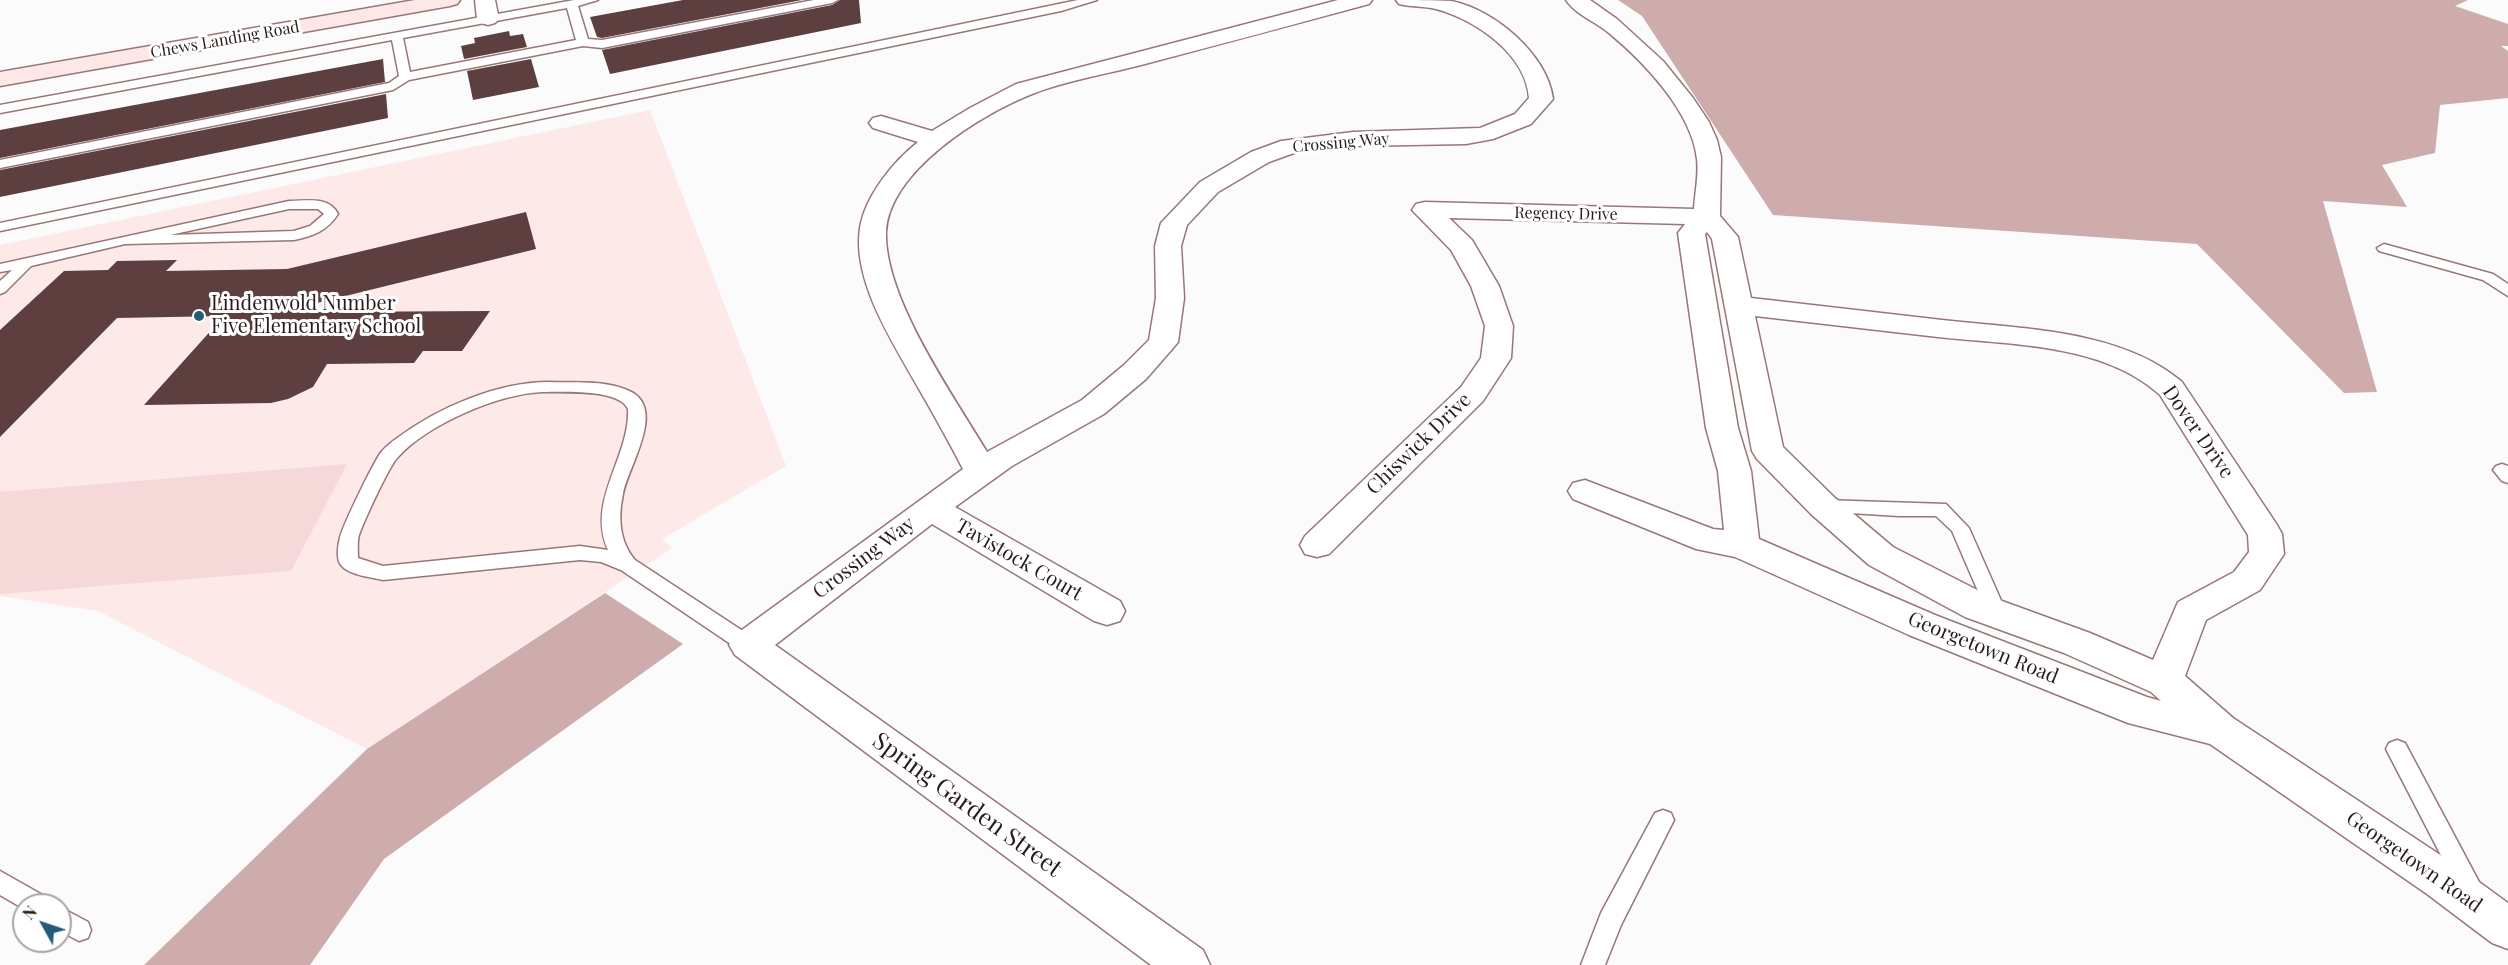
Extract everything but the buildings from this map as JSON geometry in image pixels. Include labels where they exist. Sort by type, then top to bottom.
[{"type":"street","name":"Chews Landing Road","points":[[0,79],[450,0]]},
{"type":"street","points":[[982,472],[891,312],[875,261],[873,228],[888,194],[907,164],[935,140],[975,114],[1024,89],[1324,4],[1362,0]]},
{"type":"street","name":"Crossing Way","points":[[748,645],[930,508],[1001,458],[1093,407],[1135,372],[1163,342],[1170,298],[1168,246],[1174,224],[1209,187],[1260,157],[1290,146],[1353,139],[1485,134],[1523,119],[1541,99],[1539,82],[1521,54],[1486,25],[1464,12],[1443,5],[1406,0]]},
{"type":"street","points":[[1576,0],[1611,24],[1652,63],[1686,103],[1698,124],[1709,156],[1707,217],[1691,233],[1722,428],[1731,448],[1742,546]]},
{"type":"street","points":[[881,123],[935,140]]},
{"type":"street","name":"Regency Drive","points":[[1425,210],[1707,217]]},
{"type":"street","name":"Chiswick Drive","points":[[1317,545],[1472,394],[1496,358],[1499,326],[1485,286],[1462,246],[1425,210]]},
{"type":"street","points":[[1707,217],[1725,237],[1768,451],[1731,448]]},
{"type":"street","name":"Dover Drive","points":[[1737,305],[2066,343],[2115,356],[2144,367],[2159,376],[2171,389],[2254,514],[2265,534],[2267,554],[2247,581],[2191,612],[2163,681]]},
{"type":"street","name":"Georgetown Road","points":[[1768,451],[1823,506],[1881,556],[1978,608],[2077,644],[2163,681]]},
{"type":"street","name":"Georgetown Road","points":[[1585,491],[1708,540],[1742,546],[1922,625],[2142,712],[2221,730],[2494,919]]},
{"type":"street","name":"Tavistock Court","points":[[930,508],[1107,611]]},
{"type":"street","name":"Spring Garden Street","points":[[748,645],[1186,965]]},
{"type":"street","points":[[2163,681],[2221,730]]},
{"type":"lane","points":[[0,109],[397,36],[487,10],[572,4],[592,0]]},
{"type":"lane","points":[[0,164],[393,86],[405,77],[583,42],[602,44],[832,0]]},
{"type":"lane","points":[[0,227],[806,62],[1091,0]]},
{"type":"lane","points":[[572,4],[583,42]]},
{"type":"lane","points":[[397,36],[405,77]]},
{"type":"lane","points":[[0,268],[125,240],[289,205],[320,205],[328,208],[331,214],[328,221],[320,228],[279,237],[125,240]]},
{"type":"lane","points":[[2384,248],[2488,277],[2508,291]]},
{"type":"lane","points":[[0,289],[23,268],[25,263]]},
{"type":"lane","points":[[628,565],[617,549],[611,522],[614,492],[636,429],[638,413],[633,402],[623,395],[603,389],[532,388],[505,393],[475,404],[412,434],[388,456],[349,537],[347,549],[348,561],[361,568],[383,573],[580,553],[603,555],[628,565],[748,645]]},
{"type":"lane","points":[[1823,506],[1899,510],[1940,509],[1960,528],[1997,614]]},
{"type":"lane","points":[[2397,749],[2494,919]]},
{"type":"lane","points":[[1593,965],[1610,921],[1664,820]]},
{"type":"lane","points":[[0,882],[18,893]]},
{"type":"shaded area","points":[[1618,0],[2468,0],[2455,6],[2508,24],[2508,46],[2501,46],[2508,51],[2508,98],[2440,105],[2435,153],[2382,165],[2407,207],[2323,201],[2377,392],[2344,393],[2197,244],[1773,215],[1642,16]]},
{"type":"shaded area","points":[[650,110],[786,466],[662,539],[672,548],[367,749],[98,611],[0,596],[0,245]]},
{"type":"shaded area","points":[[347,464],[291,571],[0,594],[0,492]]},
{"type":"shaded area","points":[[605,593],[683,644],[384,859],[310,965],[144,965],[367,749]]},
{"type":"place","name":"Lindenwold Number Five Elementary School","points":[[199,316]]}]
